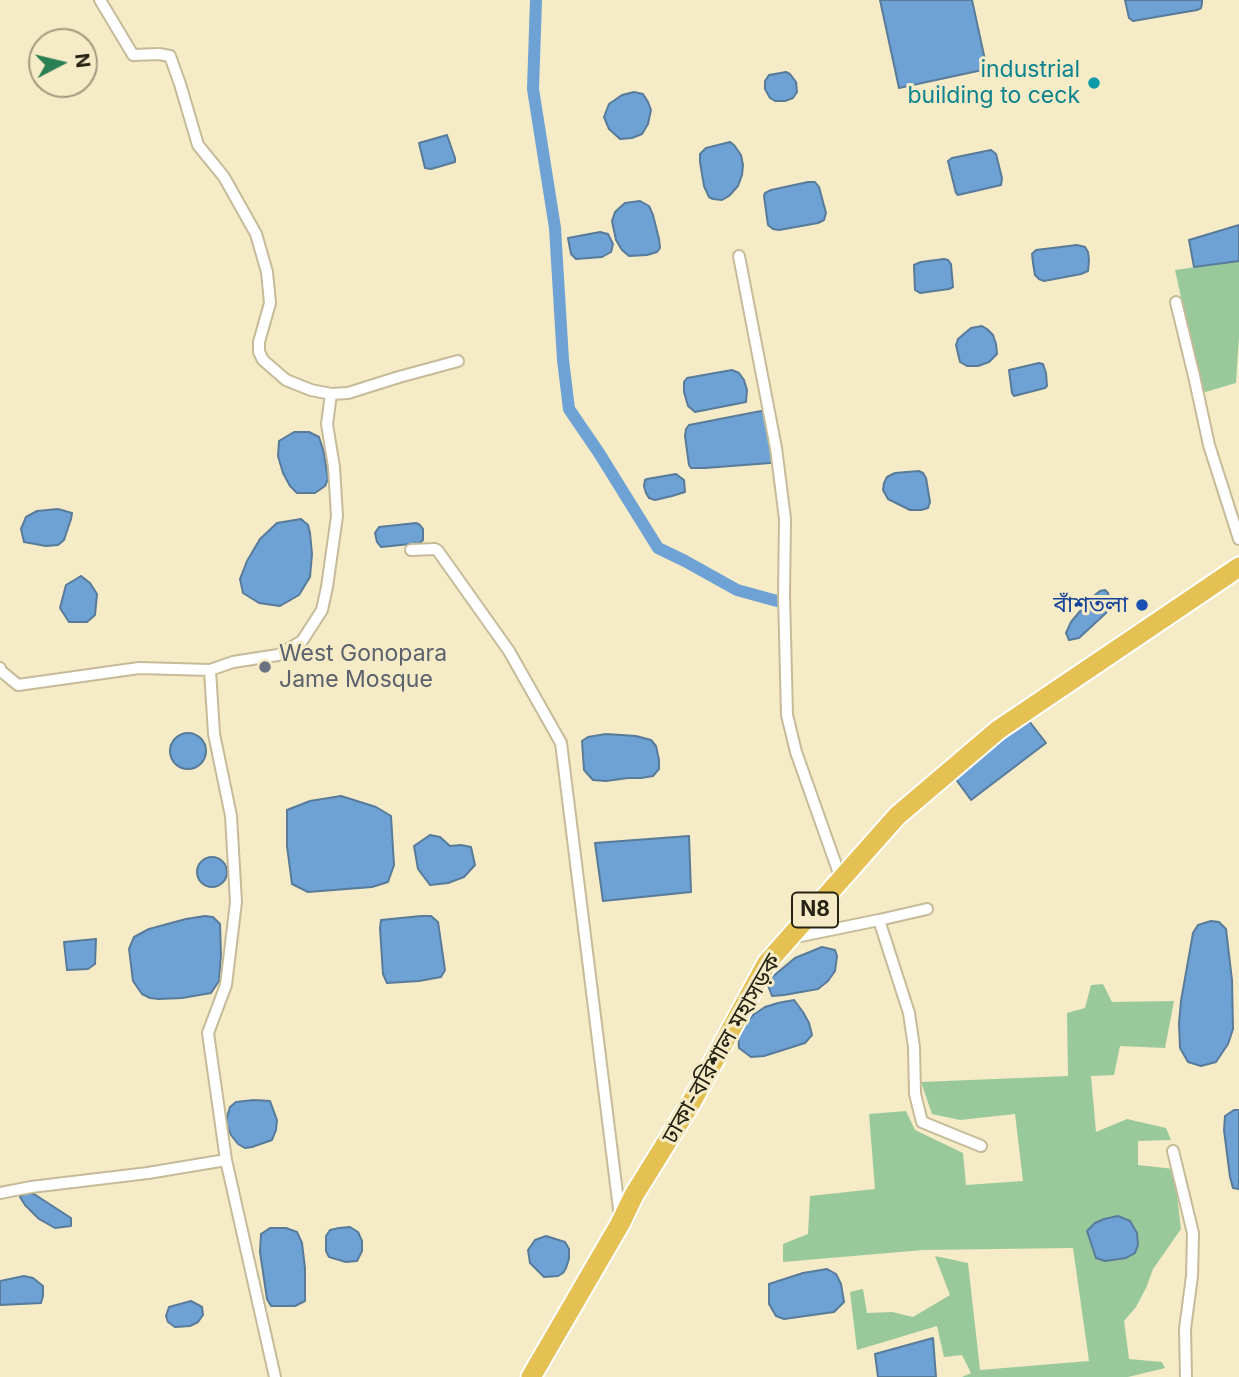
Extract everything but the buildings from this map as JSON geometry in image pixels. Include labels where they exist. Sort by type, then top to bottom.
[{"type":"highway","name":"ঢাকা-বরিশাল মহাসড়ক","points":[[531,1377],[634,1195],[691,1103],[767,963],[897,816],[998,730],[1239,567]]},
{"type":"street","points":[[100,0],[133,55],[170,56],[198,145],[224,177],[256,234],[267,272],[270,303],[259,342],[259,352],[263,360],[286,380],[311,390],[331,394],[348,393],[458,361]]},
{"type":"street","points":[[739,256],[776,448],[785,519],[787,715],[796,752],[841,879]]},
{"type":"street","points":[[1176,302],[1209,445],[1239,539]]},
{"type":"street","points":[[0,667],[1,671],[18,685],[139,668],[210,670],[233,662],[278,654],[302,641],[322,610],[337,516],[334,467],[327,424],[331,394]]},
{"type":"street","points":[[411,550],[438,551],[509,652],[561,743],[620,1224]]},
{"type":"street","points":[[210,670],[214,734],[231,816],[236,902],[226,985],[208,1033],[226,1160],[275,1377]]},
{"type":"street","points":[[786,942],[788,939],[927,909]]},
{"type":"street","points":[[879,920],[909,1013],[914,1047],[915,1094],[922,1122],[981,1146]]},
{"type":"street","points":[[1173,1151],[1193,1233],[1192,1276],[1185,1329],[1186,1377]]},
{"type":"street","points":[[0,1192],[226,1160]]},
{"type":"green space","points":[[1239,261],[1236,383],[1202,393],[1175,270]]},
{"type":"green space","points":[[1103,984],[1112,1002],[1174,1001],[1165,1048],[1120,1046],[1114,1075],[1091,1076],[1096,1132],[1127,1119],[1166,1128],[1171,1140],[1138,1141],[1138,1165],[1174,1169],[1181,1229],[1153,1269],[1136,1307],[1124,1321],[1129,1359],[1162,1362],[1165,1368],[1128,1377],[962,1377],[971,1373],[962,1355],[944,1357],[937,1326],[857,1350],[850,1292],[863,1289],[867,1313],[892,1312],[913,1317],[950,1295],[935,1256],[968,1263],[980,1370],[1089,1361],[1073,1248],[923,1250],[783,1262],[783,1244],[808,1234],[810,1196],[875,1189],[869,1114],[906,1111],[915,1130],[963,1153],[966,1185],[1023,1181],[1015,1114],[960,1120],[932,1114],[921,1082],[1068,1076],[1067,1013],[1085,1008],[1091,985]]},
{"type":"water","points":[[880,0],[972,0],[987,69],[899,88]]},
{"type":"water","points":[[1125,0],[1202,0],[1202,3],[1197,10],[1133,21],[1129,18]]},
{"type":"water","points":[[786,72],[796,82],[797,92],[793,98],[775,101],[765,89],[765,81],[769,75]]},
{"type":"water","points":[[634,92],[643,94],[648,102],[651,110],[648,124],[642,134],[620,139],[609,129],[604,117],[609,104],[622,95]]},
{"type":"water","points":[[447,135],[455,162],[431,169],[425,168],[419,143]]},
{"type":"water","points":[[730,142],[741,155],[742,175],[738,186],[729,196],[722,200],[713,199],[709,197],[704,186],[700,154],[706,148]]},
{"type":"water","points":[[991,150],[996,154],[1002,178],[1001,185],[958,195],[948,161]]},
{"type":"water","points":[[815,182],[819,187],[826,213],[824,220],[779,230],[768,225],[765,193]]},
{"type":"water","points":[[640,201],[649,206],[653,215],[660,248],[647,255],[629,256],[616,240],[612,221],[615,212],[625,203]]},
{"type":"water","points":[[1239,225],[1239,261],[1194,267],[1189,240]]},
{"type":"water","points":[[600,232],[608,234],[613,244],[611,252],[602,257],[576,259],[571,254],[568,238]]},
{"type":"water","points":[[1077,245],[1085,247],[1088,252],[1088,271],[1044,281],[1035,275],[1032,254],[1036,250]]},
{"type":"water","points":[[944,259],[951,264],[953,287],[920,293],[915,290],[914,265]]},
{"type":"water","points":[[982,326],[993,335],[997,354],[989,362],[967,366],[960,362],[956,345],[958,339],[971,328]]},
{"type":"water","points":[[1043,364],[1047,386],[1014,396],[1009,370]]},
{"type":"water","points":[[732,370],[739,373],[744,380],[746,402],[695,412],[688,406],[684,392],[687,378]]},
{"type":"water","points":[[765,412],[774,461],[691,468],[685,436],[689,425]]},
{"type":"water","points":[[294,432],[309,432],[319,437],[328,479],[325,486],[315,493],[297,493],[283,473],[278,456],[279,441]]},
{"type":"water","points":[[919,471],[926,478],[930,502],[928,508],[910,510],[888,499],[883,490],[887,477],[895,473]]},
{"type":"water","points":[[676,474],[684,480],[685,492],[655,500],[649,498],[644,486],[645,480]]},
{"type":"water","points":[[58,509],[72,513],[64,540],[58,545],[46,546],[24,542],[21,529],[26,517],[37,511]]},
{"type":"water","points":[[301,519],[308,525],[312,554],[310,577],[299,595],[280,606],[259,603],[243,593],[240,579],[260,539],[277,523]]},
{"type":"water","points":[[416,523],[423,529],[423,540],[420,543],[381,547],[377,542],[375,533],[379,527]]},
{"type":"water","points":[[81,576],[97,594],[95,615],[87,622],[69,622],[60,608],[66,585]]},
{"type":"water","points":[[1105,590],[1111,604],[1106,613],[1079,638],[1069,640],[1066,633],[1071,622],[1091,598]]},
{"type":"water","points":[[1026,717],[1046,743],[971,800],[952,774]]},
{"type":"water","points":[[188,733],[201,738],[206,751],[201,764],[188,769],[175,764],[170,751],[175,738]]},
{"type":"water","points":[[606,734],[651,740],[656,746],[659,769],[653,776],[641,778],[593,780],[584,770],[582,741],[588,737]]},
{"type":"water","points":[[341,796],[376,807],[391,816],[394,865],[388,882],[372,887],[308,892],[292,884],[287,846],[287,810],[310,801]]},
{"type":"water","points":[[430,835],[440,837],[450,846],[471,847],[475,865],[464,877],[448,883],[430,885],[418,869],[414,846]]},
{"type":"water","points":[[689,836],[691,892],[603,901],[595,843]]},
{"type":"water","points":[[212,857],[223,861],[227,872],[223,883],[212,887],[201,883],[197,872],[201,861]]},
{"type":"water","points":[[205,916],[213,917],[220,924],[219,981],[211,993],[159,999],[142,994],[133,981],[129,949],[134,937],[149,929]]},
{"type":"water","points":[[431,916],[438,922],[445,970],[441,977],[387,983],[383,974],[381,920]]},
{"type":"water","points":[[1211,921],[1219,922],[1226,929],[1232,980],[1233,1029],[1228,1044],[1216,1062],[1201,1066],[1188,1062],[1180,1048],[1179,1023],[1193,933],[1198,925]]},
{"type":"water","points":[[96,939],[95,964],[88,969],[67,970],[64,942]]},
{"type":"water","points":[[822,947],[835,950],[837,956],[835,971],[828,981],[818,989],[772,996],[767,983],[771,978],[795,958]]},
{"type":"water","points":[[794,1000],[809,1023],[812,1035],[805,1043],[764,1056],[751,1057],[739,1048],[738,1031],[753,1015],[765,1007]]},
{"type":"water","points":[[270,1101],[277,1120],[276,1130],[272,1140],[245,1148],[231,1135],[227,1117],[230,1107],[236,1102]]},
{"type":"water","points":[[1239,1110],[1239,1189],[1233,1188],[1230,1177],[1224,1130],[1225,1116]]},
{"type":"water","points":[[27,1192],[71,1218],[71,1226],[55,1228],[39,1219],[20,1197]]},
{"type":"water","points":[[1118,1216],[1130,1221],[1137,1233],[1138,1245],[1135,1253],[1126,1258],[1105,1261],[1096,1258],[1087,1231],[1095,1223]]},
{"type":"water","points":[[350,1227],[358,1232],[362,1241],[362,1251],[357,1261],[346,1262],[329,1257],[326,1251],[326,1236],[330,1230]]},
{"type":"water","points":[[270,1228],[286,1228],[297,1232],[302,1243],[305,1301],[295,1306],[271,1306],[267,1299],[260,1252],[261,1234]]},
{"type":"water","points":[[546,1236],[565,1242],[569,1249],[566,1268],[558,1276],[544,1277],[530,1263],[528,1250],[535,1240]]},
{"type":"water","points":[[827,1269],[836,1274],[844,1302],[834,1312],[784,1319],[776,1316],[769,1304],[769,1284],[803,1273]]},
{"type":"water","points":[[24,1276],[33,1278],[43,1286],[41,1303],[0,1305],[0,1281]]},
{"type":"water","points":[[191,1301],[202,1307],[203,1315],[198,1322],[190,1326],[175,1327],[168,1322],[166,1316],[169,1307]]},
{"type":"water","points":[[933,1338],[936,1377],[878,1377],[875,1354]]},
{"type":"waterway","points":[[536,0],[533,89],[555,228],[563,360],[569,409],[658,548],[737,590],[777,601]]},
{"type":"place","name":"industrial building to ceck","points":[[1094,83]]},
{"type":"place","name":"বাঁশতলা","points":[[1142,605]]},
{"type":"place","name":"West Gonopara Jame Mosque","points":[[265,667]]}]
